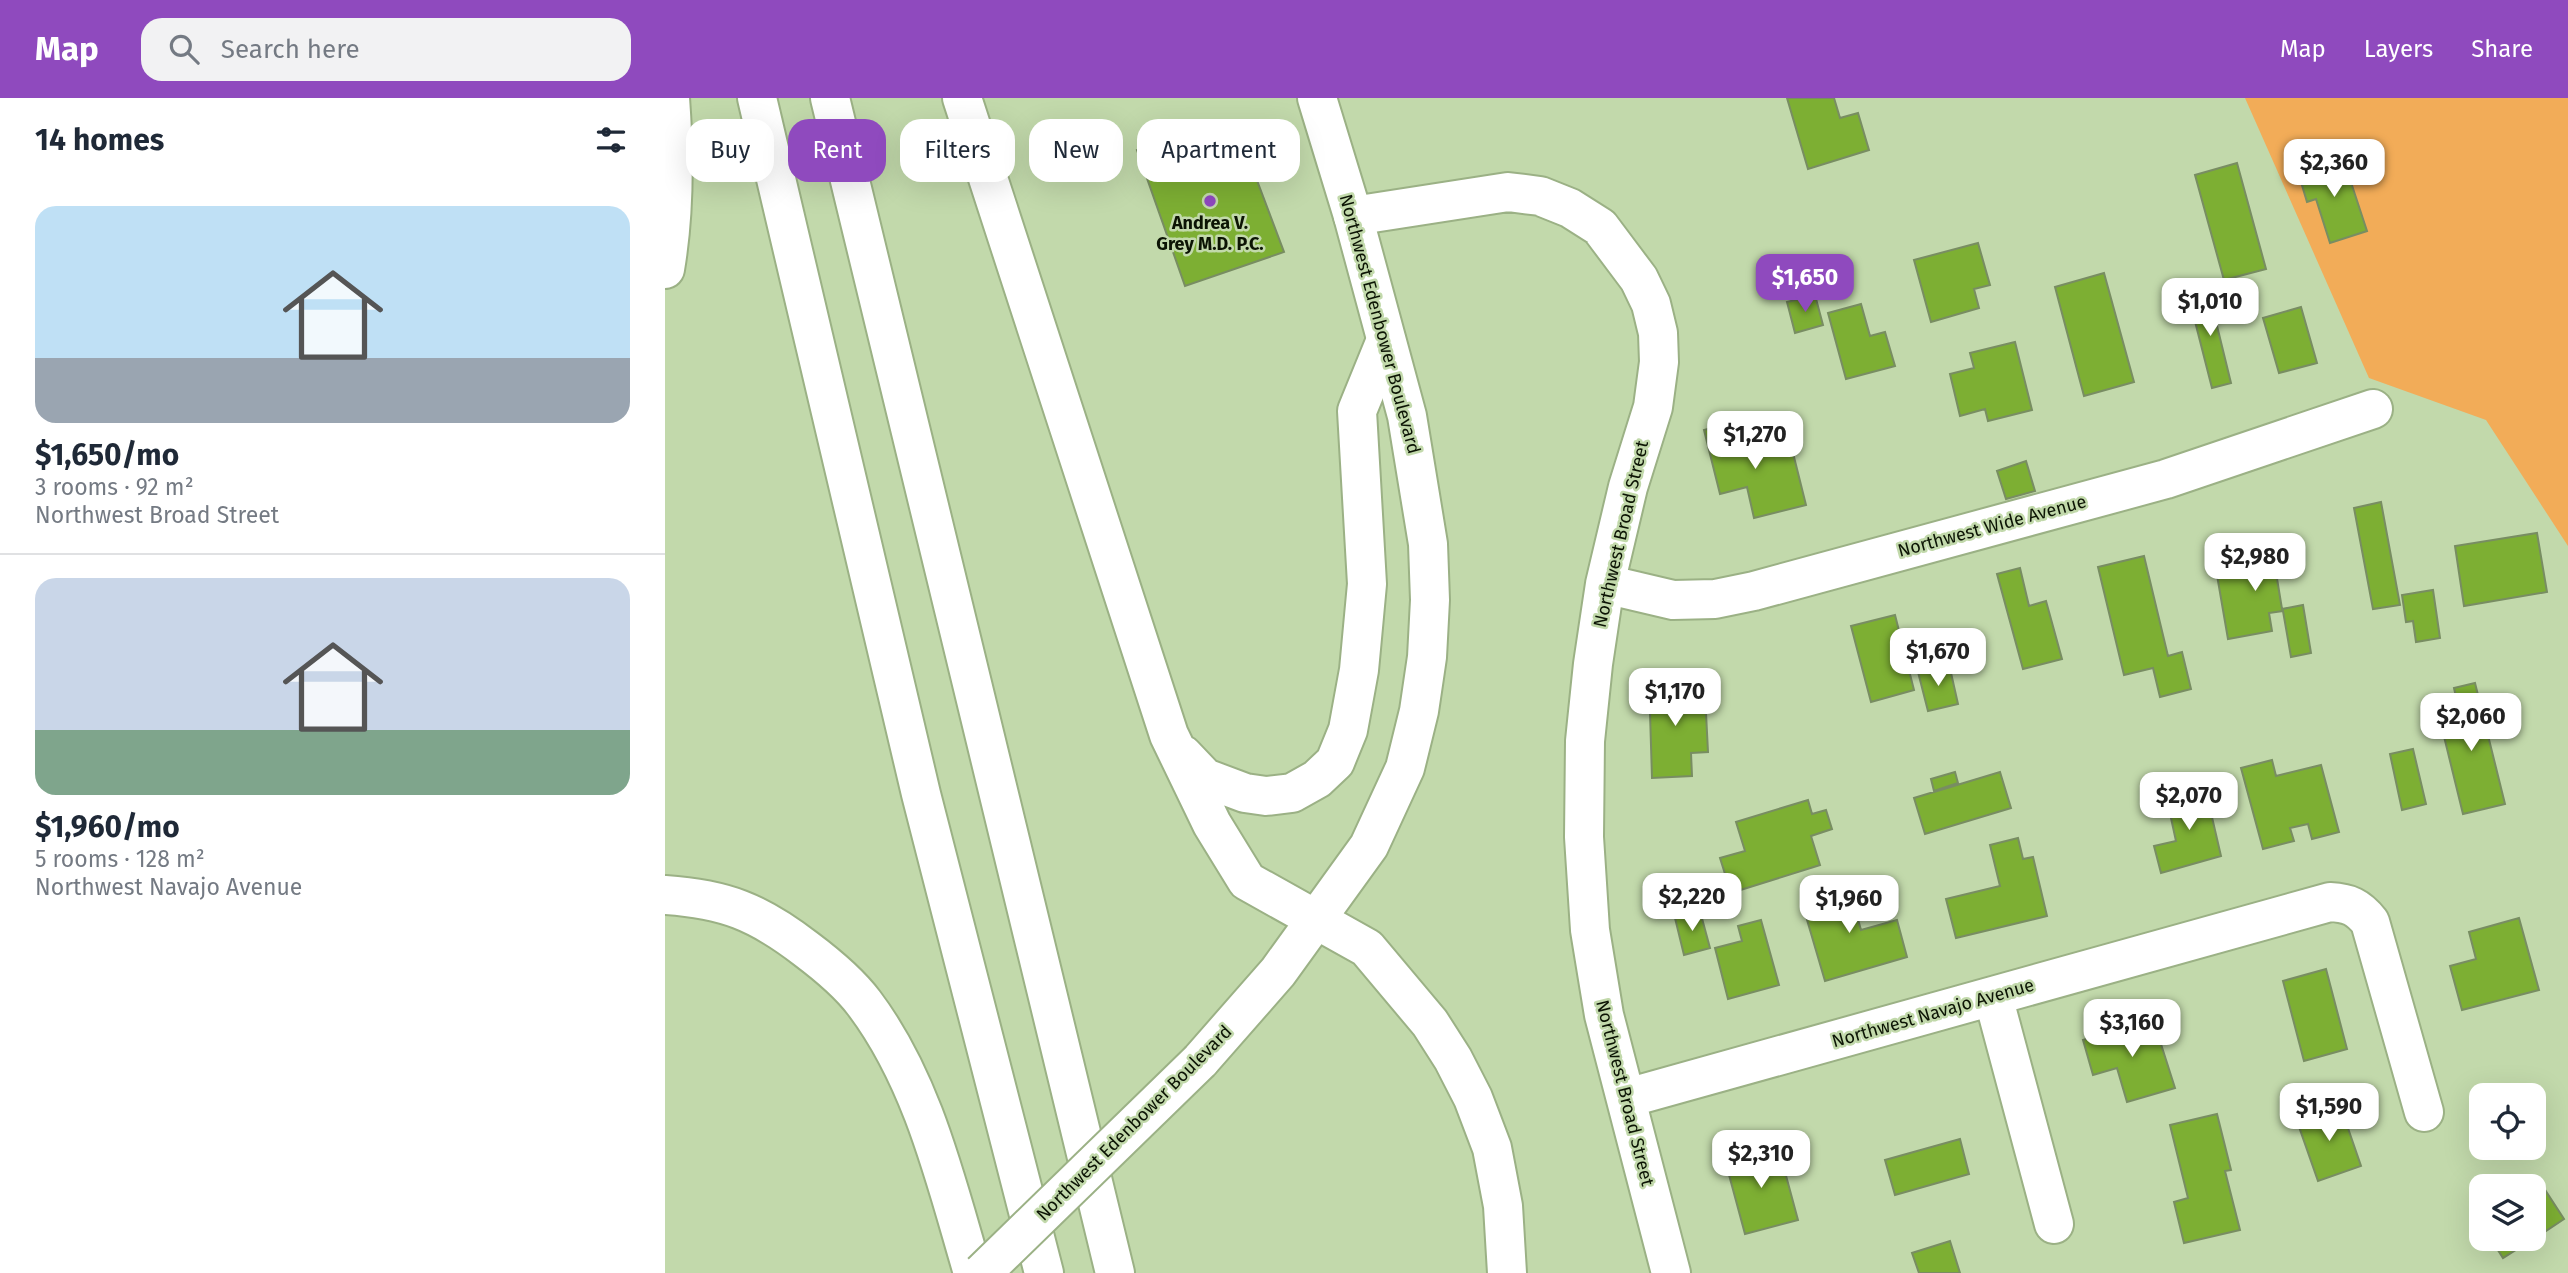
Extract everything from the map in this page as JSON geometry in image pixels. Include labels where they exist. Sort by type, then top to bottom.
[{"type":"main road","points":[[665,269],[669,248],[672,142],[670,98]]},
{"type":"main road","points":[[757,98],[922,794],[1044,1273]]},
{"type":"main road","points":[[830,98],[1115,1273]]},
{"type":"main road","points":[[962,98],[1169,735],[1212,824],[1247,881],[1367,948],[1430,1023],[1453,1059],[1473,1098],[1492,1148],[1503,1206],[1507,1273]]},
{"type":"main road","name":"Northwest Edenbower Boulevard","points":[[982,1273],[1201,1061],[1278,972],[1369,846],[1405,768],[1419,711],[1427,657],[1430,600],[1423,504],[1407,416],[1353,216],[1317,98]]},
{"type":"main road","name":"Northwest Broad Street","points":[[1353,216],[1508,192],[1540,196],[1570,208],[1600,226],[1639,279],[1651,304],[1658,333],[1659,362],[1653,407],[1628,487],[1605,584],[1585,741],[1584,837],[1588,905],[1604,1014],[1671,1273]]},
{"type":"main road","points":[[1169,735],[1190,764],[1205,778],[1234,789],[1266,796],[1292,793],[1317,779],[1335,762],[1348,730],[1359,670],[1367,584],[1357,411],[1386,340]]},
{"type":"main road","name":"Northwest Wide Avenue","points":[[1605,584],[1673,600],[1715,599],[1754,591],[2166,478],[2373,409]]},
{"type":"main road","points":[[665,895],[702,898],[740,908],[781,930],[823,961],[864,1002],[893,1049],[919,1104],[948,1186],[974,1273]]},
{"type":"main road","name":"Northwest Navajo Avenue","points":[[1627,1098],[2330,902],[2346,903],[2360,909],[2370,922],[2424,1112]]},
{"type":"main road","points":[[1993,996],[2054,1224]]},
{"type":"shaded area","points":[[2245,98],[2568,98],[2568,546],[2486,420],[2369,378]]},
{"type":"building","points":[[1787,98],[1834,98],[1840,118],[1858,113],[1869,150],[1808,169]]},
{"type":"building","points":[[2343,158],[2367,231],[2330,243],[2316,199],[2307,202],[2298,172]]},
{"type":"building","points":[[2237,163],[2266,269],[2224,280],[2195,175]]},
{"type":"building","name":"Andrea V. Grey M.D. P.C.","points":[[1148,182],[1258,182],[1284,252],[1185,286]]},
{"type":"building","points":[[1978,243],[1990,285],[1974,289],[1979,308],[1931,322],[1914,260]]},
{"type":"building","points":[[2104,273],[2134,382],[2084,396],[2055,287]]},
{"type":"building","points":[[2208,289],[2231,383],[2212,388],[2188,294]]},
{"type":"building","points":[[1815,295],[1823,325],[1795,333],[1787,302]]},
{"type":"building","points":[[1861,304],[1870,336],[1885,332],[1895,366],[1846,379],[1828,313]]},
{"type":"building","points":[[2301,307],[2317,363],[2279,373],[2263,318]]},
{"type":"building","points":[[2015,342],[2032,410],[1988,421],[1985,409],[1960,416],[1950,374],[1974,368],[1970,353]]},
{"type":"building","points":[[1741,421],[1749,456],[1791,445],[1806,505],[1754,518],[1747,487],[1720,494],[1704,430]]},
{"type":"building","points":[[2026,461],[2035,491],[2006,499],[1997,471]]},
{"type":"building","points":[[2381,502],[2400,605],[2373,609],[2354,508]]},
{"type":"building","points":[[2537,533],[2547,592],[2464,606],[2455,546]]},
{"type":"building","points":[[2270,536],[2282,609],[2303,605],[2311,653],[2291,657],[2283,611],[2269,613],[2272,631],[2228,639],[2212,546]]},
{"type":"building","points":[[2144,556],[2168,656],[2182,652],[2191,689],[2160,697],[2153,668],[2124,675],[2098,567]]},
{"type":"building","points":[[2020,568],[2029,606],[2046,601],[2062,659],[2023,669],[1997,574]]},
{"type":"building","points":[[2433,590],[2440,638],[2416,642],[2413,621],[2406,622],[2402,595]]},
{"type":"building","points":[[1895,615],[1914,690],[1871,702],[1851,626]]},
{"type":"building","points":[[1949,664],[1958,704],[1928,711],[1918,672]]},
{"type":"building","points":[[1694,678],[1695,713],[1706,713],[1708,752],[1691,753],[1692,776],[1652,778],[1649,680]]},
{"type":"building","points":[[2475,683],[2505,804],[2463,814],[2438,712],[2458,706],[2454,688]]},
{"type":"building","points":[[2413,749],[2426,804],[2402,810],[2390,754]]},
{"type":"building","points":[[2272,760],[2276,776],[2321,765],[2339,832],[2312,839],[2308,824],[2290,828],[2294,841],[2263,849],[2241,768]]},
{"type":"building","points":[[1955,772],[1958,783],[1934,791],[1931,779]]},
{"type":"building","points":[[2000,772],[2011,808],[1925,834],[1914,798]]},
{"type":"building","points":[[2205,787],[2221,856],[2161,873],[2154,846],[2176,841],[2166,795]]},
{"type":"building","points":[[1808,800],[1812,814],[1826,810],[1832,829],[1811,836],[1820,865],[1731,893],[1720,858],[1745,851],[1736,822]]},
{"type":"building","points":[[2018,838],[2023,859],[2033,857],[2047,916],[1956,938],[1946,899],[2000,886],[1990,845]]},
{"type":"building","points":[[1847,881],[1861,930],[1897,920],[1907,957],[1825,981],[1805,913],[1818,910],[1812,891]]},
{"type":"building","points":[[1700,911],[1710,948],[1684,955],[1675,918]]},
{"type":"building","points":[[2519,918],[2539,990],[2462,1010],[2450,966],[2476,959],[2469,932]]},
{"type":"building","points":[[1761,920],[1779,985],[1728,999],[1715,948],[1742,941],[1738,926]]},
{"type":"building","points":[[2326,969],[2347,1049],[2304,1061],[2283,981]]},
{"type":"building","points":[[2153,1019],[2175,1088],[2127,1102],[2117,1068],[2093,1075],[2083,1040]]},
{"type":"building","points":[[2340,1105],[2361,1166],[2318,1181],[2297,1121]]},
{"type":"building","points":[[2217,1114],[2231,1170],[2225,1171],[2240,1230],[2184,1243],[2174,1202],[2188,1198],[2170,1125]]},
{"type":"building","points":[[1960,1139],[1969,1174],[1895,1195],[1885,1160]]},
{"type":"building","points":[[1778,1146],[1798,1220],[1745,1234],[1725,1160]]},
{"type":"building","points":[[2546,1191],[2564,1219],[2546,1231]]},
{"type":"building","points":[[1950,1241],[1960,1273],[1919,1273],[1912,1253]]},
{"type":"building","points":[[2499,1251],[2514,1251],[2503,1258]]},
{"type":"place","name":"Andrea V. Grey M.D. P.C.","points":[[1210,201]]}]
